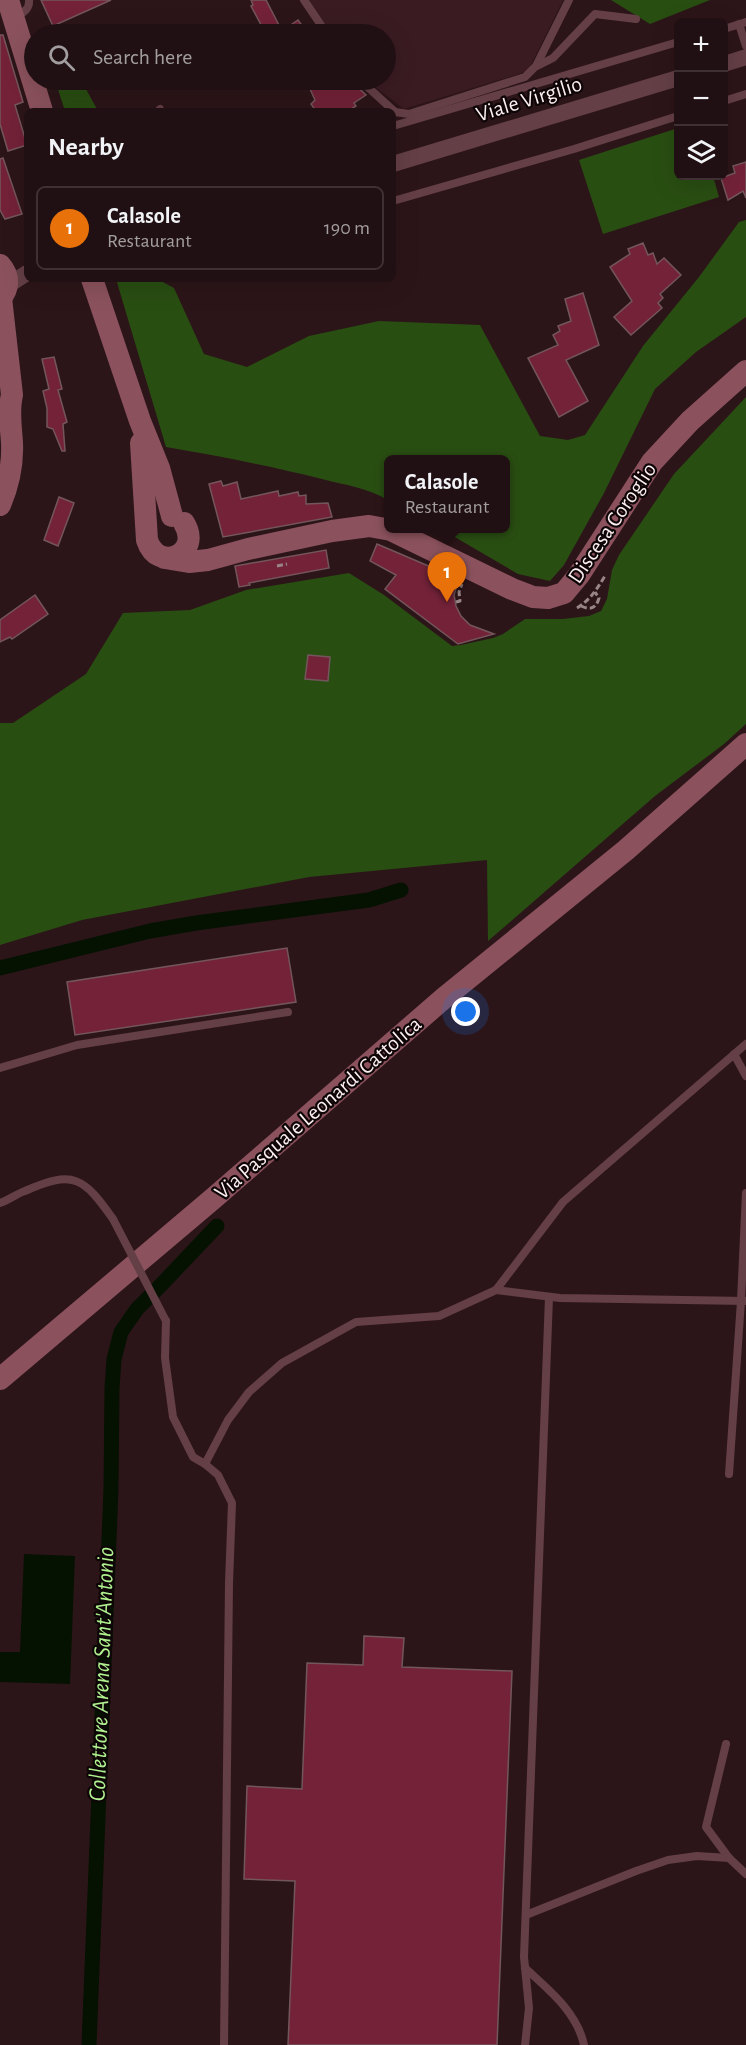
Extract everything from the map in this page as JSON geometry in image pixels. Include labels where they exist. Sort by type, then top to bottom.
[{"type":"street","points":[[11,9],[24,52]]},
{"type":"street","points":[[728,62],[746,57]]},
{"type":"street","name":"Viale Virgilio","points":[[396,163],[674,79]]},
{"type":"street","points":[[36,90],[41,108]]},
{"type":"street","points":[[0,504],[9,476],[12,456],[4,402],[12,395],[3,284],[24,274]]},
{"type":"street","points":[[93,282],[140,421],[178,519],[189,536],[188,543],[180,555],[165,558],[153,552],[149,546],[140,421]]},
{"type":"street","name":"Discesa Coroglio","points":[[399,533],[512,589],[533,597],[548,598],[564,593],[579,575],[652,462],[690,421],[746,371]]},
{"type":"street","points":[[147,533],[149,526],[159,517],[178,519]]},
{"type":"street","name":"Discesa Coroglio","points":[[178,519],[205,542],[218,548],[248,549]]},
{"type":"street","name":"Discesa Coroglio","points":[[165,558],[189,562],[208,560],[332,531],[369,526],[384,529]]},
{"type":"street","name":"Via Pasquale Leonardi Cattolica","points":[[0,1379],[215,1197],[444,998],[626,850],[746,744]]},
{"type":"lane","points":[[11,9],[27,9],[28,0]]},
{"type":"lane","points":[[304,0],[320,24]]},
{"type":"lane","points":[[396,112],[409,114],[525,77],[536,66],[569,0]]},
{"type":"lane","points":[[536,66],[553,58],[595,14],[636,19]]},
{"type":"lane","points":[[742,23],[746,46]]},
{"type":"lane","points":[[396,125],[674,43]]},
{"type":"lane","points":[[371,90],[391,108]]},
{"type":"lane","points":[[728,99],[746,94]]},
{"type":"lane","points":[[396,200],[574,149],[674,117]]},
{"type":"lane","points":[[0,1068],[78,1045],[288,1012]]},
{"type":"lane","points":[[205,1464],[228,1420],[249,1392],[282,1364],[356,1322],[439,1316],[496,1290],[563,1203],[746,1044]]},
{"type":"lane","points":[[734,1054],[746,1076]]},
{"type":"lane","points":[[0,1203],[61,1178],[84,1184],[100,1200],[113,1219],[166,1321],[165,1358],[173,1417],[193,1457],[218,1475],[232,1503],[229,1583],[224,2045]]},
{"type":"lane","points":[[729,1474],[744,1301],[746,1193]]},
{"type":"lane","points":[[496,1290],[549,1297],[744,1301]]},
{"type":"lane","points":[[525,2045],[529,2008],[525,1968],[526,1915],[549,1297]]},
{"type":"lane","points":[[726,1744],[706,1827],[729,1858],[746,1874]]},
{"type":"lane","points":[[526,1915],[668,1860],[697,1856],[729,1858]]},
{"type":"lane","points":[[525,1968],[563,2004],[581,2032],[584,2045]]},
{"type":"path","points":[[277,566],[287,564]]},
{"type":"path","points":[[573,610],[595,592],[605,576]]},
{"type":"path","points":[[456,602],[460,600],[459,592],[464,578]]},
{"type":"path","points":[[580,606],[593,609],[599,598],[595,592]]},
{"type":"shaded area","points":[[308,0],[563,0],[528,71],[404,109],[379,90],[396,90],[396,24],[324,24]]},
{"type":"shaded area","points":[[24,1554],[75,1556],[70,1684],[0,1682],[0,1652],[20,1652]]},
{"type":"green space","points":[[611,0],[710,0],[650,24]]},
{"type":"green space","points":[[58,90],[86,90],[96,108],[64,108]]},
{"type":"green space","points":[[674,129],[674,180],[714,180],[719,197],[603,234],[579,160]]},
{"type":"green space","points":[[746,220],[746,317],[696,352],[655,389],[604,493],[564,565],[550,581],[518,574],[448,533],[510,533],[510,455],[384,455],[384,498],[364,490],[303,474],[166,447],[117,282],[163,282],[174,288],[204,354],[247,367],[309,336],[379,321],[480,325],[540,436],[568,440],[585,435],[643,346],[699,277],[739,222]]},
{"type":"green space","points":[[746,397],[746,724],[724,744],[655,796],[488,941],[487,860],[309,877],[82,920],[0,945],[0,723],[13,723],[86,674],[123,613],[190,610],[246,590],[349,573],[384,595],[452,646],[493,638],[525,619],[589,616],[601,611],[607,599],[612,570],[619,555],[674,474]]},
{"type":"building","points":[[41,0],[111,0],[57,24],[52,24]]},
{"type":"building","points":[[251,0],[266,0],[278,24],[261,24],[251,6],[253,5]]},
{"type":"building","points":[[0,35],[3,35],[23,102],[15,105],[24,135],[24,146],[8,151],[0,124]]},
{"type":"building","points":[[310,90],[361,90],[366,95],[354,103],[356,106],[353,108],[314,108],[311,104],[315,100]]},
{"type":"building","points":[[3,158],[22,214],[5,219],[0,210],[0,159]]},
{"type":"building","points":[[746,162],[746,198],[743,191],[728,200],[722,180],[728,180],[728,176],[735,173],[733,166]]},
{"type":"building","points":[[643,243],[648,255],[653,253],[657,264],[664,258],[681,275],[660,294],[663,298],[658,303],[662,308],[631,335],[614,317],[632,301],[610,267],[630,254],[628,249]]},
{"type":"building","points":[[583,293],[599,345],[566,360],[588,401],[559,417],[528,358],[558,345],[553,335],[560,331],[558,326],[571,321],[565,299]]},
{"type":"building","points":[[54,357],[62,389],[58,390],[67,422],[63,424],[65,451],[62,451],[53,429],[47,427],[47,408],[43,391],[49,389],[42,359]]},
{"type":"building","points":[[221,481],[223,486],[237,482],[241,499],[278,491],[279,496],[298,492],[299,496],[306,495],[306,504],[328,503],[332,517],[223,537],[209,484]]},
{"type":"building","points":[[59,497],[74,503],[58,546],[44,540]]},
{"type":"building","points":[[377,544],[459,579],[454,595],[461,616],[470,625],[494,634],[458,644],[385,589],[396,575],[370,561]]},
{"type":"building","points":[[326,550],[329,568],[249,583],[250,585],[239,587],[235,566]]},
{"type":"building","points":[[35,595],[48,614],[12,639],[10,637],[0,642],[0,620]]},
{"type":"building","points":[[308,655],[330,657],[328,681],[305,679]]},
{"type":"building","points":[[287,948],[296,1002],[75,1035],[67,982]]},
{"type":"building","points":[[364,1636],[404,1638],[402,1667],[512,1671],[497,2045],[288,2045],[295,1881],[244,1879],[247,1786],[302,1789],[307,1663],[363,1665]]},
{"type":"waterway","points":[[0,968],[150,931],[369,900],[401,890]]},
{"type":"waterway","name":"Collettore Arena Sant'Antonio","points":[[89,2045],[114,1359],[121,1332],[137,1309],[217,1226]]},
{"type":"place","name":"Calasole","points":[[447,602]]}]
